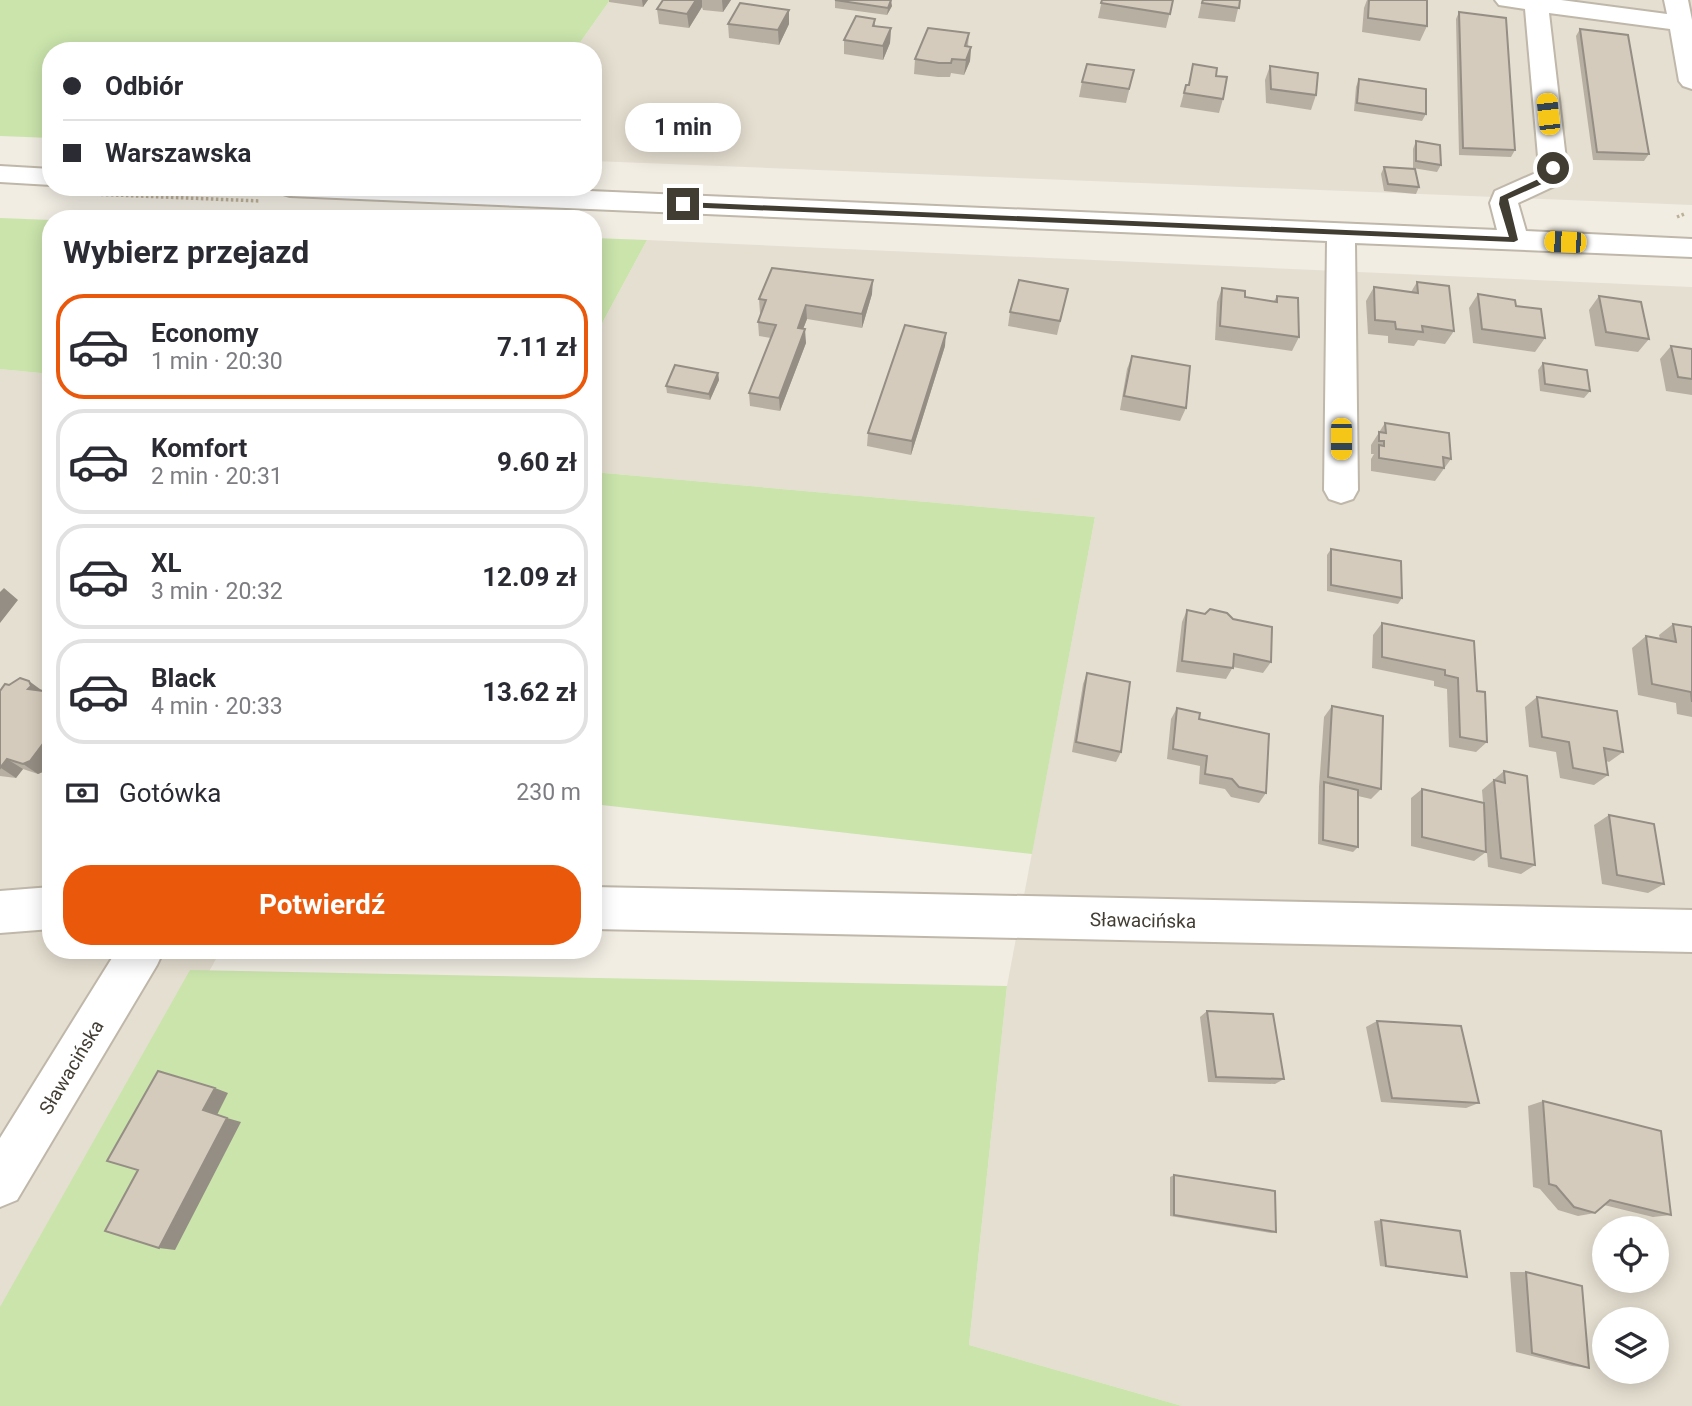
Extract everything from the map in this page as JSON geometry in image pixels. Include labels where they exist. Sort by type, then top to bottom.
[{"type":"street","points":[[1507,0],[1536,4],[1679,11],[1692,81]]},
{"type":"street","points":[[1514,240],[1504,197],[1550,177],[1553,168],[1536,4]]},
{"type":"street","points":[[0,174],[42,176]]},
{"type":"street","points":[[500,196],[1692,248]]},
{"type":"street","points":[[1340,232],[1341,490]]},
{"type":"street","name":"Sławacińska","points":[[602,908],[1692,931]]},
{"type":"street","points":[[0,912],[42,909]]},
{"type":"street","name":"Sławacińska","points":[[0,1183],[137,959]]},
{"type":"shaded area","points":[[610,0],[1692,0],[1692,205],[602,161],[602,42],[580,42]]},
{"type":"shaded area","points":[[647,240],[1692,287],[1692,1406],[1182,1406],[969,1345],[1007,986],[1095,517],[602,473],[602,323]]},
{"type":"shaded area","points":[[0,369],[42,373],[42,959],[216,959],[0,1348]]},
{"type":"green space","points":[[0,0],[610,0],[580,42],[42,42],[42,138],[0,136]]},
{"type":"green space","points":[[0,218],[42,220],[42,373],[0,369]]},
{"type":"green space","points":[[602,238],[647,240],[602,323]]},
{"type":"green space","points":[[602,473],[1095,517],[1032,854],[602,805]]},
{"type":"green space","points":[[190,970],[1007,986],[969,1345],[1182,1406],[0,1406],[0,1307]]},
{"type":"building","points":[[663,0],[696,0],[687,14],[657,9]]},
{"type":"building","points":[[835,0],[891,0],[888,8]]},
{"type":"building","points":[[1102,0],[1173,0],[1170,14],[1101,3]]},
{"type":"building","points":[[1203,0],[1240,0],[1239,8],[1202,3]]},
{"type":"building","points":[[1369,0],[1427,0],[1427,26],[1368,18]]},
{"type":"building","points":[[740,3],[789,10],[778,30],[728,24]]},
{"type":"building","points":[[1459,12],[1506,18],[1515,150],[1463,148]]},
{"type":"building","points":[[856,16],[875,19],[873,26],[891,28],[883,46],[844,40]]},
{"type":"building","points":[[928,28],[969,33],[965,46],[971,47],[966,60],[952,59],[951,63],[939,63],[915,59]]},
{"type":"building","points":[[1580,29],[1628,35],[1649,154],[1597,152]]},
{"type":"building","points":[[1087,64],[1134,70],[1129,89],[1082,82]]},
{"type":"building","points":[[1193,64],[1217,68],[1216,76],[1227,77],[1223,99],[1184,93],[1186,85],[1189,85]]},
{"type":"building","points":[[1270,66],[1318,73],[1316,95],[1271,89]]},
{"type":"building","points":[[1359,79],[1426,89],[1426,114],[1357,103]]},
{"type":"building","points":[[1416,141],[1440,145],[1441,165],[1416,161]]},
{"type":"building","points":[[1384,167],[1415,169],[1419,187],[1388,184]]},
{"type":"building","points":[[772,268],[873,280],[862,314],[806,305],[798,328],[805,329],[779,398],[749,393],[776,325],[758,322],[766,300],[759,299]]},
{"type":"building","points":[[1019,280],[1068,289],[1060,321],[1010,312]]},
{"type":"building","points":[[1417,282],[1449,286],[1454,331],[1422,326],[1423,332],[1396,329],[1395,322],[1375,320],[1374,287],[1418,293]]},
{"type":"building","points":[[1222,288],[1245,291],[1245,297],[1277,302],[1277,296],[1298,298],[1299,337],[1220,326]]},
{"type":"building","points":[[1478,294],[1515,300],[1516,306],[1541,309],[1545,338],[1482,329]]},
{"type":"building","points":[[1599,296],[1641,302],[1649,339],[1606,332]]},
{"type":"building","points":[[905,325],[946,333],[912,441],[868,433]]},
{"type":"building","points":[[1671,346],[1692,349],[1692,379],[1678,377]]},
{"type":"building","points":[[1132,356],[1190,366],[1186,408],[1124,396]]},
{"type":"building","points":[[1543,363],[1587,370],[1590,391],[1545,384]]},
{"type":"building","points":[[675,365],[718,373],[709,394],[666,386]]},
{"type":"building","points":[[1385,423],[1449,433],[1451,459],[1443,457],[1444,468],[1379,458],[1379,445],[1384,446],[1384,441],[1379,441],[1379,432],[1386,433]]},
{"type":"building","points":[[1331,549],[1401,561],[1402,598],[1331,585]]},
{"type":"building","points":[[1210,609],[1227,613],[1233,619],[1272,627],[1271,662],[1234,654],[1233,668],[1182,661],[1187,610],[1205,614]]},
{"type":"building","points":[[1382,623],[1474,641],[1477,691],[1485,692],[1487,742],[1460,737],[1458,678],[1445,675],[1445,670],[1382,657]]},
{"type":"building","points":[[1673,624],[1692,627],[1692,702],[1691,692],[1652,684],[1646,636],[1676,642]]},
{"type":"building","points":[[1087,673],[1130,682],[1121,752],[1076,742]]},
{"type":"building","points":[[20,678],[29,681],[31,686],[28,689],[42,691],[42,745],[30,761],[23,764],[7,759],[0,768],[0,691],[5,684],[9,685]]},
{"type":"building","points":[[1537,697],[1617,711],[1623,752],[1604,748],[1608,775],[1573,768],[1569,742],[1542,737]]},
{"type":"building","points":[[1332,706],[1383,716],[1381,789],[1328,777]]},
{"type":"building","points":[[1177,708],[1200,713],[1199,719],[1269,734],[1266,793],[1239,787],[1232,779],[1205,774],[1207,756],[1173,749]]},
{"type":"building","points":[[1504,771],[1527,776],[1535,865],[1501,858],[1494,780],[1505,783]]},
{"type":"building","points":[[1324,782],[1358,790],[1358,847],[1323,840]]},
{"type":"building","points":[[1422,789],[1484,803],[1486,852],[1422,837]]},
{"type":"building","points":[[1609,815],[1654,824],[1664,884],[1617,875]]},
{"type":"building","points":[[1207,1011],[1273,1014],[1284,1079],[1216,1077]]},
{"type":"building","points":[[1377,1021],[1461,1026],[1479,1103],[1392,1098]]},
{"type":"building","points":[[158,1071],[215,1088],[203,1110],[227,1118],[159,1248],[105,1231],[138,1170],[107,1161]]},
{"type":"building","points":[[1543,1101],[1661,1131],[1671,1215],[1610,1200],[1595,1213],[1574,1207],[1556,1186],[1549,1184]]},
{"type":"building","points":[[1174,1175],[1275,1191],[1276,1232],[1174,1215]]},
{"type":"building","points":[[1381,1220],[1460,1231],[1467,1277],[1386,1266]]},
{"type":"building","points":[[1526,1272],[1582,1286],[1589,1368],[1532,1353]]},
{"type":"route","points":[[683,204],[1514,240],[1504,197],[1550,177],[1553,168]]}]
